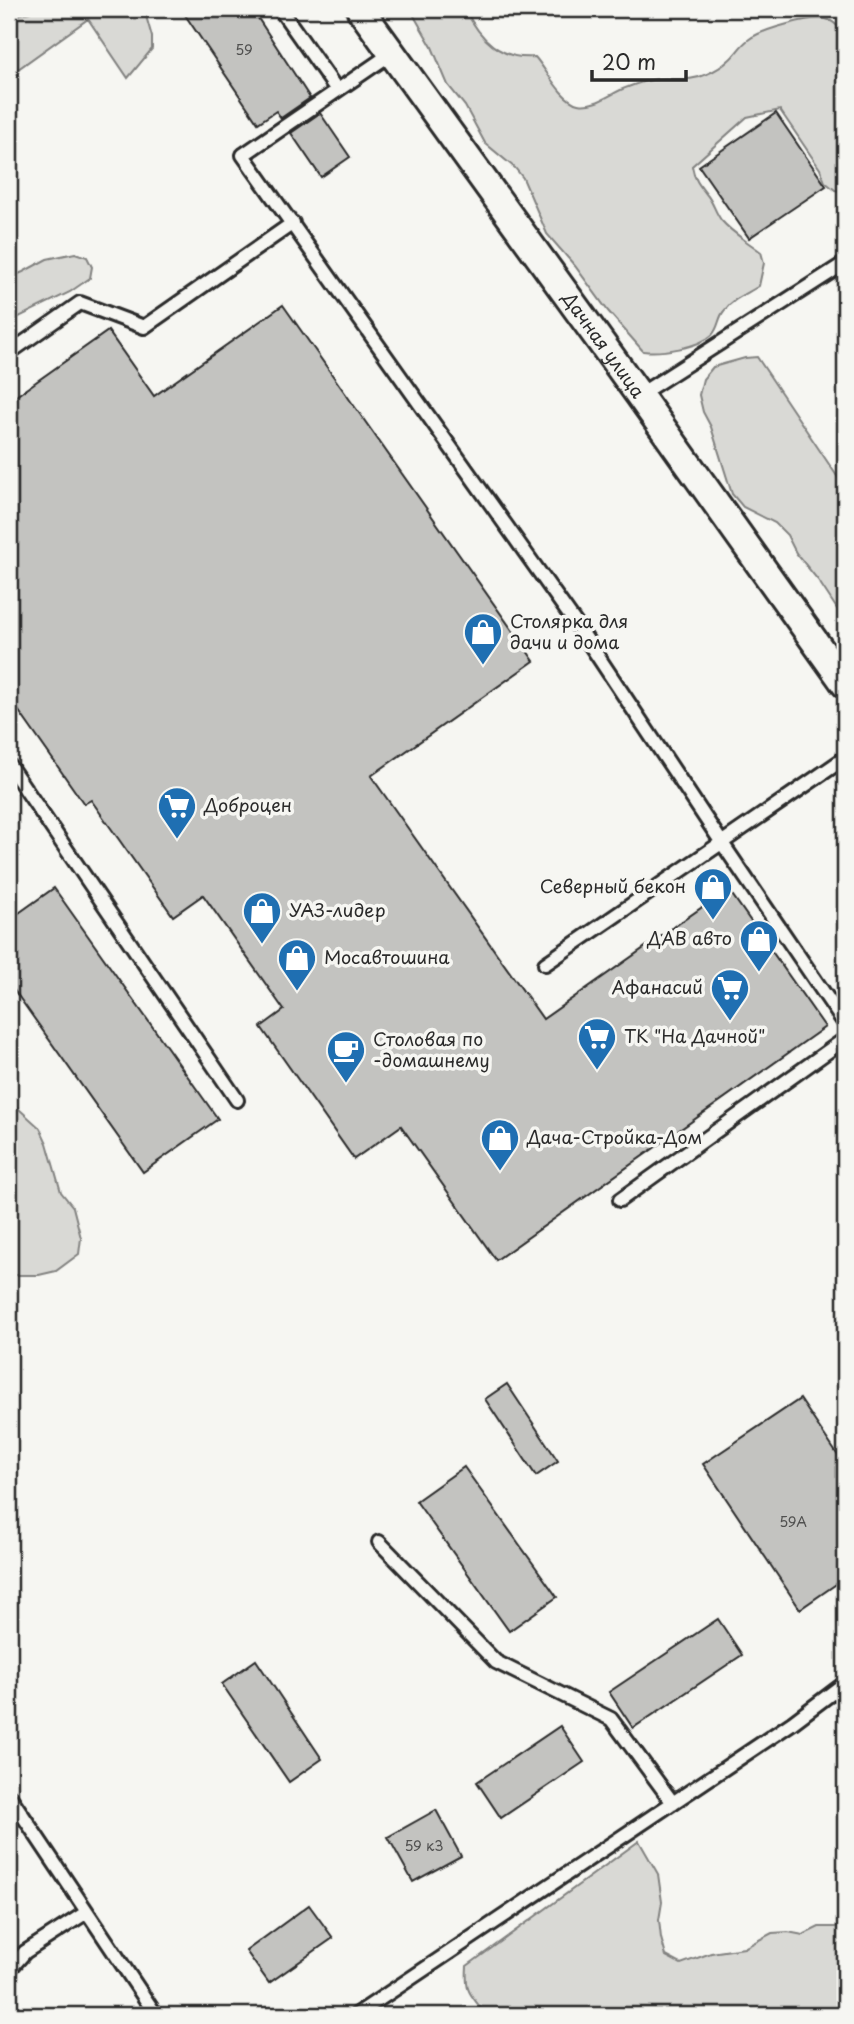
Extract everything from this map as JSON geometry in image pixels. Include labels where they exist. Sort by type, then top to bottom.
[{"type":"street","name":"Дачная улица","points":[[360,9],[845,684]]},
{"type":"lane","points":[[280,9],[337,90]]},
{"type":"lane","points":[[392,53],[243,155],[581,631],[845,1024]]},
{"type":"lane","points":[[9,353],[80,303],[144,327],[293,223]]},
{"type":"lane","points":[[639,395],[845,263]]},
{"type":"lane","points":[[545,964],[845,758]]},
{"type":"lane","points":[[9,765],[237,1100]]},
{"type":"lane","points":[[620,1200],[845,1039]]},
{"type":"lane","points":[[379,1542],[496,1662],[611,1719],[673,1802]]},
{"type":"lane","points":[[356,2015],[792,1723],[845,1682]]},
{"type":"lane","points":[[9,1795],[156,2015]]},
{"type":"lane","points":[[9,1970],[25,1952],[87,1912]]},
{"type":"shaded area","points":[[35,9],[144,9],[152,37],[152,49],[128,78],[88,19],[18,69],[9,72],[9,17]]},
{"type":"shaded area","points":[[410,9],[465,9],[477,30],[492,45],[511,55],[535,57],[566,97],[584,105],[647,81],[701,76],[721,66],[754,36],[800,21],[829,20],[845,35],[845,192],[835,190],[825,182],[820,169],[780,110],[747,117],[692,166],[697,182],[721,220],[761,252],[764,263],[759,286],[736,299],[728,307],[712,335],[706,340],[679,349],[643,351],[547,234],[523,178],[485,143],[465,106],[448,85],[432,47]]},
{"type":"shaded area","points":[[75,253],[87,257],[92,267],[90,278],[70,292],[9,322],[9,278],[47,259]]},
{"type":"shaded area","points":[[757,357],[845,488],[845,621],[796,553],[787,535],[775,523],[743,507],[732,494],[711,427],[703,412],[699,395],[703,379],[713,367]]},
{"type":"shaded area","points":[[9,1100],[40,1128],[61,1192],[73,1207],[81,1238],[79,1254],[56,1271],[39,1275],[9,1275]]},
{"type":"shaded area","points":[[639,1841],[658,1874],[662,1902],[659,1920],[666,1956],[681,1964],[711,1953],[744,1948],[772,1933],[803,1935],[819,1927],[845,1924],[845,2015],[486,2015],[468,1989],[467,1966]]},
{"type":"building","points":[[181,9],[252,9],[310,98],[281,118],[276,111],[258,123]]},
{"type":"building","points":[[320,113],[350,157],[321,177],[291,133]]},
{"type":"building","points":[[776,113],[826,186],[749,238],[699,166]]},
{"type":"building","points":[[283,305],[534,661],[371,776],[543,1019],[728,889],[825,1027],[496,1260],[401,1126],[354,1159],[261,1027],[284,1010],[203,895],[173,916],[91,800],[84,804],[9,697],[9,401],[108,331],[154,396]]},
{"type":"building","points":[[54,888],[218,1119],[143,1172],[9,983],[9,920]]},
{"type":"building","points":[[507,1384],[558,1461],[536,1476],[485,1399]]},
{"type":"building","points":[[800,1399],[845,1466],[845,1578],[800,1609],[703,1464]]},
{"type":"building","points":[[464,1467],[557,1597],[509,1631],[416,1501]]},
{"type":"building","points":[[718,1619],[742,1655],[633,1728],[609,1692]]},
{"type":"building","points":[[256,1660],[322,1759],[289,1782],[222,1684]]},
{"type":"building","points":[[560,1726],[584,1762],[501,1818],[477,1782]]},
{"type":"building","points":[[436,1810],[461,1856],[413,1882],[388,1837]]},
{"type":"building","points":[[309,1905],[333,1938],[269,1983],[246,1951]]},
{"type":"place","name":"Столярка для дачи и дома","points":[[483,666]]},
{"type":"place","name":"Доброцен","points":[[177,840]]},
{"type":"place","name":"Северный бекон","points":[[713,921]]},
{"type":"place","name":"УАЗ-лидер","points":[[262,945]]},
{"type":"place","name":"ДАВ авто","points":[[759,973]]},
{"type":"place","name":"Мосавтошина","points":[[297,992]]},
{"type":"place","name":"Афанасий","points":[[730,1022]]},
{"type":"place","name":"ТК \"На Дачной\"","points":[[597,1071]]},
{"type":"place","name":"Столовая по -домашнему","points":[[346,1084]]},
{"type":"place","name":"Дача-Стройка-Дом","points":[[500,1172]]}]
